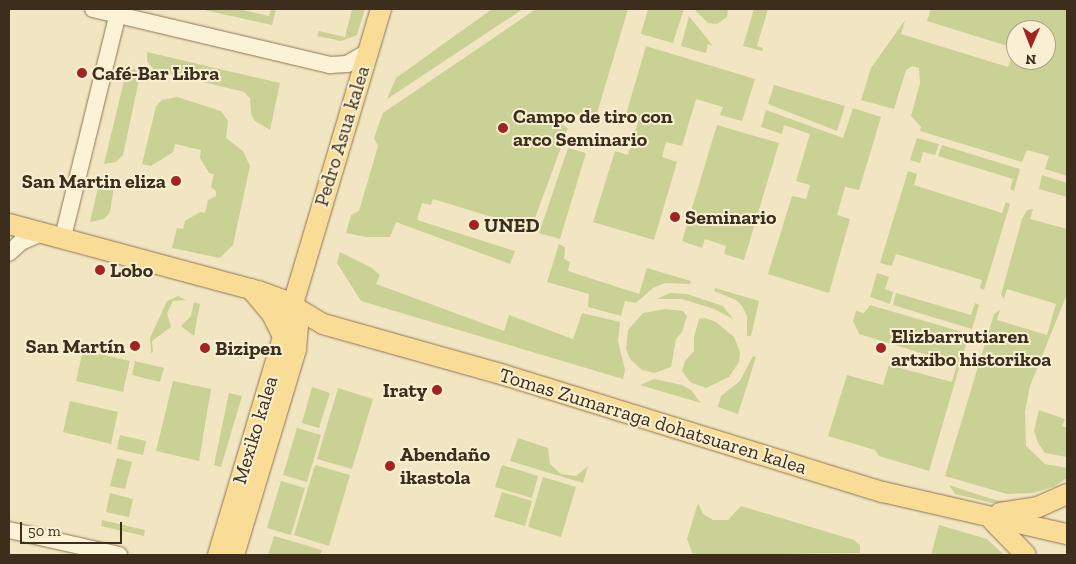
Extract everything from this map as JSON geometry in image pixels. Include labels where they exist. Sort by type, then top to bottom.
[{"type":"main road","name":"Pedro Asua kalea","points":[[295,302],[304,262],[380,9]]},
{"type":"main road","name":"Tomas Zumarraga dohatsuaren kalea","points":[[9,224],[63,237],[295,302],[333,327],[671,425],[883,492],[1067,534]]},
{"type":"main road","points":[[252,289],[272,314],[289,342],[333,327]]},
{"type":"main road","name":"Mexiko kalea","points":[[234,555],[289,342],[295,302]]},
{"type":"main road","name":"Mexiko kalea","points":[[218,555],[289,342]]},
{"type":"main road","points":[[991,518],[1038,507],[1067,494]]},
{"type":"main road","name":"Tomas Zumarraga dohatsuaren kalea","points":[[991,518],[1067,545]]},
{"type":"main road","points":[[991,518],[1026,555]]},
{"type":"street","points":[[93,9],[118,12],[330,65],[347,64],[368,52]]},
{"type":"street","points":[[63,237],[118,12]]},
{"type":"street","points":[[9,253],[21,242],[44,232]]},
{"type":"street","points":[[9,530],[119,555]]},
{"type":"green space","points":[[200,9],[239,9],[269,16],[271,9],[276,9],[272,25]]},
{"type":"green space","points":[[352,9],[365,9],[357,35],[341,41],[317,36],[319,31],[345,37]]},
{"type":"green space","points":[[492,9],[523,9],[387,99],[396,78]]},
{"type":"green space","points":[[536,9],[628,9],[595,120],[568,112],[563,126],[568,128],[531,229],[433,199],[431,205],[422,203],[417,220],[515,251],[510,264],[396,222],[390,237],[366,237],[346,233],[351,215],[359,211],[378,146],[374,138],[383,113]]},
{"type":"green space","points":[[648,9],[684,9],[673,43],[641,34]]},
{"type":"green space","points":[[694,9],[728,9],[727,17],[717,24],[708,23]]},
{"type":"green space","points":[[754,9],[768,9],[757,46],[763,48],[762,51],[743,46]]},
{"type":"green space","points":[[931,9],[1067,9],[1067,176],[1045,169],[1049,156],[1027,150],[1022,162],[920,131],[921,127],[911,116],[920,83],[919,68],[912,66],[906,70],[894,109],[861,100],[871,68],[905,20],[901,34],[1006,66],[1006,70],[1056,70],[1056,20],[1006,20],[1006,46],[927,21]]},
{"type":"green space","points":[[689,16],[713,46],[708,44],[706,53],[681,46]]},
{"type":"green space","points":[[646,46],[755,79],[742,121],[720,115],[723,107],[696,99],[682,146],[666,142],[662,157],[677,162],[654,240],[593,222],[615,151],[628,155],[638,122],[625,118]]},
{"type":"green space","points":[[147,52],[280,83],[270,130],[255,121],[251,114],[250,98],[244,92],[154,70],[147,61]]},
{"type":"green space","points":[[128,64],[137,71],[139,80],[123,155],[116,162],[104,164]]},
{"type":"green space","points":[[774,85],[845,106],[837,131],[768,104]]},
{"type":"green space","points":[[177,97],[221,111],[228,121],[226,138],[243,151],[250,166],[233,245],[220,258],[172,248],[177,228],[183,229],[185,221],[200,212],[205,213],[208,200],[216,196],[216,191],[211,187],[214,174],[209,173],[200,158],[201,150],[175,144],[173,152],[151,166],[142,164],[156,106],[162,100]]},
{"type":"green space","points":[[853,108],[881,117],[859,190],[845,187],[837,215],[850,219],[829,293],[768,274],[792,196],[806,199],[810,185],[796,181],[810,134],[784,125],[782,134],[761,127],[766,110],[843,138]]},
{"type":"green space","points":[[717,125],[779,143],[744,260],[724,254],[726,246],[705,239],[702,248],[682,241]]},
{"type":"green space","points":[[917,138],[939,144],[935,155],[923,152],[920,163],[910,160]]},
{"type":"green space","points":[[942,145],[1020,169],[1014,191],[1010,189],[1013,179],[938,156]]},
{"type":"green space","points":[[568,148],[586,153],[560,239],[539,233]]},
{"type":"green space","points":[[908,171],[917,174],[914,185],[1002,213],[1006,202],[1010,204],[984,290],[980,288],[982,280],[896,254],[892,266],[880,263]]},
{"type":"green space","points":[[101,175],[114,187],[110,212],[104,219],[90,222]]},
{"type":"green space","points":[[1042,175],[1067,183],[1067,197],[1039,189]]},
{"type":"green space","points":[[1033,209],[1030,219],[1067,229],[1067,294],[1030,386],[1025,412],[1026,446],[1045,464],[1067,468],[1067,478],[1053,487],[1033,493],[1007,494],[945,476],[994,314],[1000,310],[997,320],[1047,335],[1056,304],[1007,289],[1004,299],[1001,295],[1022,219],[1027,210]]},
{"type":"green space","points":[[559,244],[565,247],[564,259],[570,262],[568,271],[639,294],[647,268],[691,281],[690,284],[665,283],[653,288],[636,303],[625,301],[621,316],[588,307],[589,294],[547,282]]},
{"type":"green space","points":[[340,252],[372,268],[380,275],[376,284],[504,331],[509,315],[573,339],[582,313],[620,322],[618,341],[625,370],[623,379],[361,301],[337,263]]},
{"type":"green space","points":[[877,273],[889,277],[885,289],[893,292],[890,304],[870,297]]},
{"type":"green space","points":[[715,288],[759,301],[751,336],[747,336],[747,316],[742,306],[736,300],[714,291]]},
{"type":"green space","points":[[670,293],[687,294],[723,306],[733,319],[714,309],[682,299],[657,299]]},
{"type":"green space","points":[[896,293],[971,315],[975,303],[979,305],[972,329],[893,305]]},
{"type":"green space","points":[[178,296],[186,300],[173,301],[167,313],[171,327],[152,341],[153,352],[151,353],[150,338],[167,301]]},
{"type":"green space","points":[[194,302],[200,304],[194,336],[181,326],[191,316]]},
{"type":"green space","points":[[870,305],[969,334],[929,471],[879,456],[875,450],[828,436],[847,375],[883,385],[889,365],[952,382],[957,364],[859,334],[853,321],[856,311],[864,313]]},
{"type":"green space","points":[[665,309],[683,311],[687,316],[682,332],[676,339],[671,367],[654,373],[642,370],[630,359],[626,349],[628,330],[643,313]]},
{"type":"green space","points":[[705,318],[716,322],[734,337],[740,352],[739,362],[729,377],[706,388],[690,382],[682,371],[685,361],[694,351],[694,337],[699,319]]},
{"type":"green space","points":[[83,350],[130,361],[123,392],[76,381]]},
{"type":"green space","points":[[753,356],[756,357],[738,414],[718,407],[721,396],[740,381]]},
{"type":"green space","points":[[135,361],[164,368],[160,382],[132,375]]},
{"type":"green space","points":[[654,379],[682,385],[691,390],[701,403],[640,385]]},
{"type":"green space","points":[[173,381],[211,389],[199,461],[156,451]]},
{"type":"green space","points":[[312,387],[330,393],[319,428],[302,423]]},
{"type":"green space","points":[[338,388],[373,399],[352,469],[317,459]]},
{"type":"green space","points":[[229,393],[242,396],[221,467],[214,465]]},
{"type":"green space","points":[[70,401],[118,412],[111,444],[63,432]]},
{"type":"green space","points":[[1039,410],[1065,419],[1062,426],[1067,428],[1067,457],[1045,453],[1038,443],[1034,431]]},
{"type":"green space","points":[[297,428],[321,435],[307,482],[283,475]]},
{"type":"green space","points":[[120,435],[146,441],[143,455],[117,449]]},
{"type":"green space","points":[[518,438],[548,448],[550,464],[561,474],[576,476],[588,466],[583,483],[510,461]]},
{"type":"green space","points":[[117,458],[132,462],[125,489],[110,486]]},
{"type":"green space","points":[[315,465],[350,475],[329,546],[294,535]]},
{"type":"green space","points":[[502,465],[538,476],[532,498],[495,487]]},
{"type":"green space","points":[[543,477],[576,487],[561,537],[528,527]]},
{"type":"green space","points":[[281,481],[305,488],[291,535],[267,528]]},
{"type":"green space","points":[[949,485],[1007,502],[992,503],[955,494]]},
{"type":"green space","points":[[502,492],[532,501],[525,526],[494,517]]},
{"type":"green space","points":[[110,493],[133,499],[129,517],[106,512]]},
{"type":"green space","points":[[698,503],[703,514],[713,520],[728,520],[741,506],[854,540],[860,545],[860,553],[693,555],[687,539]]},
{"type":"green space","points":[[102,520],[145,530],[144,536],[101,526]]},
{"type":"green space","points":[[939,525],[987,539],[1004,555],[931,555]]},
{"type":"green space","points":[[274,536],[322,550],[320,555],[268,555]]},
{"type":"place","name":"Café-Bar Libra","points":[[82,73]]},
{"type":"place","name":"Campo de tiro con arco Seminario","points":[[503,128]]},
{"type":"place","name":"San Martin eliza","points":[[176,181]]},
{"type":"place","name":"Seminario","points":[[675,217]]},
{"type":"place","name":"UNED","points":[[474,225]]},
{"type":"place","name":"Lobo","points":[[100,270]]},
{"type":"place","name":"San Martín","points":[[135,346]]},
{"type":"place","name":"Bizipen","points":[[205,348]]},
{"type":"place","name":"Elizbarrutiaren artxibo historikoa","points":[[881,348]]},
{"type":"place","name":"Iraty","points":[[437,390]]},
{"type":"place","name":"Abendaño ikastola","points":[[390,466]]}]
